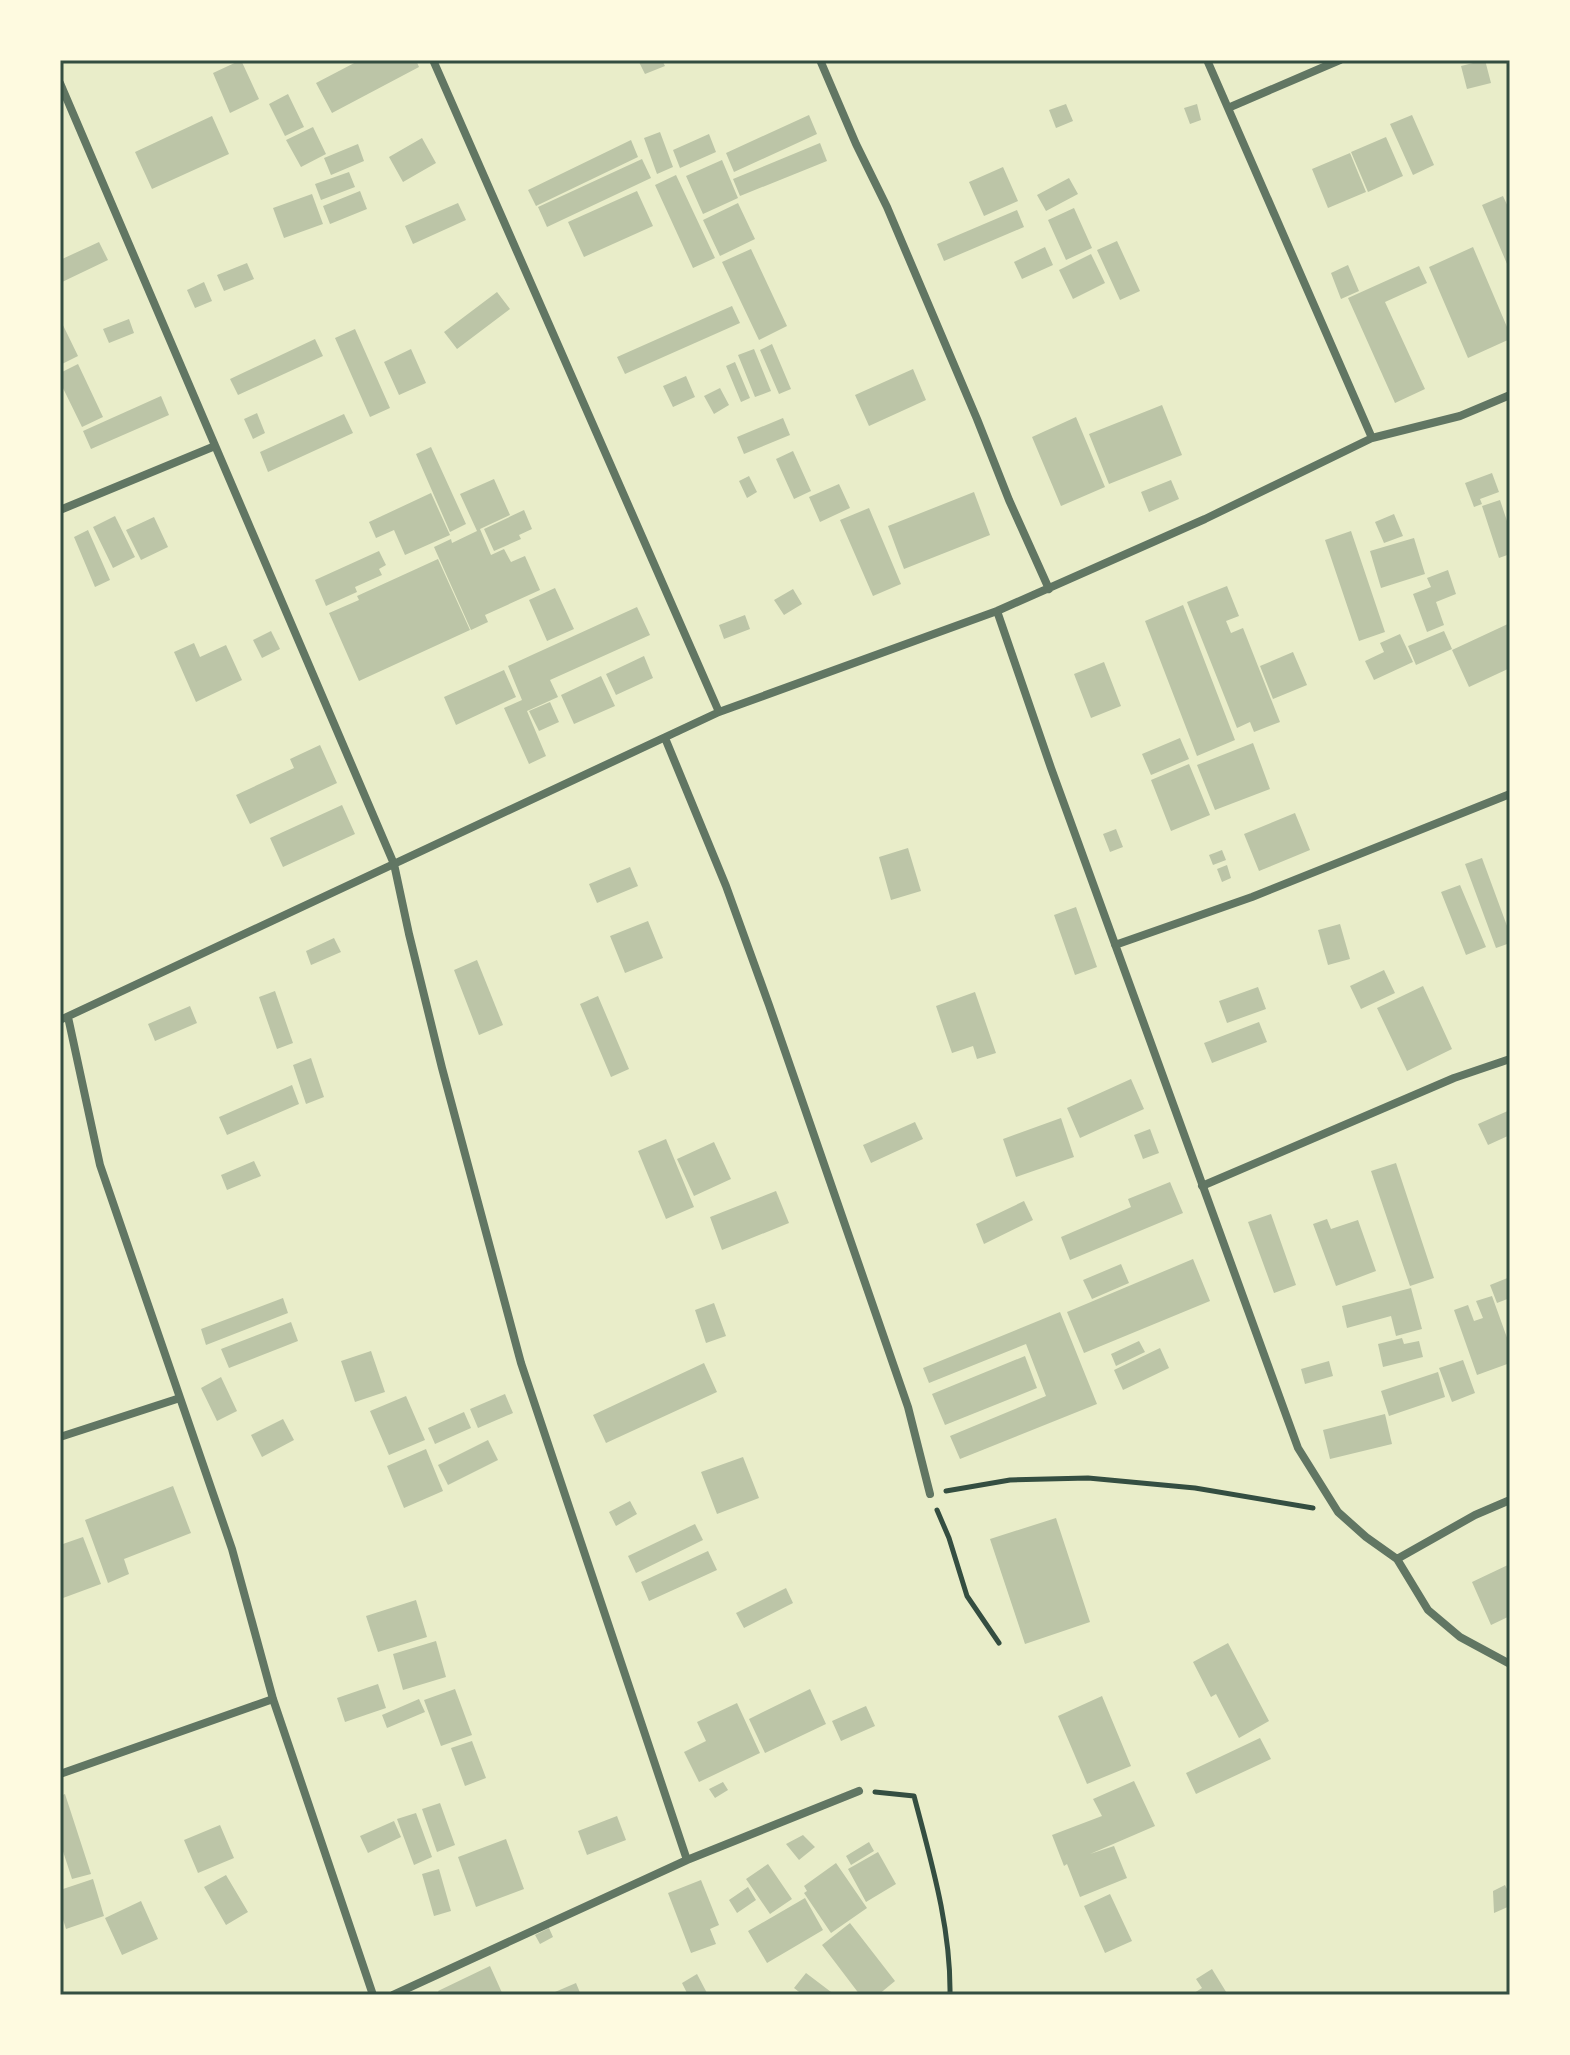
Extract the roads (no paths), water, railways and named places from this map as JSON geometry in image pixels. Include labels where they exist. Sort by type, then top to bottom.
[{"type":"street","points":[[433,60],[719,712]]},
{"type":"street","points":[[820,60],[904,247],[1049,589]]},
{"type":"street","points":[[1207,60],[1372,438]]},
{"type":"street","points":[[1228,108],[1340,60]]},
{"type":"street","points":[[60,83],[394,864],[442,1068],[521,1363],[687,1860]]},
{"type":"street","points":[[373,1995],[273,1699],[232,1549],[100,1165],[64,1019],[719,712],[997,611],[1205,519],[1372,438],[1460,416],[1510,395]]},
{"type":"street","points":[[60,510],[215,446]]},
{"type":"street","points":[[997,611],[1298,1448],[1338,1512],[1397,1559],[1428,1610],[1460,1637],[1510,1664]]},
{"type":"street","points":[[665,738],[726,886],[769,1005],[908,1407],[930,1494]]},
{"type":"street","points":[[1115,945],[1252,897],[1510,794]]},
{"type":"street","points":[[1202,1186],[1454,1078],[1510,1059]]},
{"type":"street","points":[[60,1437],[180,1398]]},
{"type":"street","points":[[1397,1559],[1475,1515],[1510,1500]]},
{"type":"street","points":[[60,1774],[273,1699]]},
{"type":"street","points":[[393,1995],[687,1860],[859,1791]]}]
